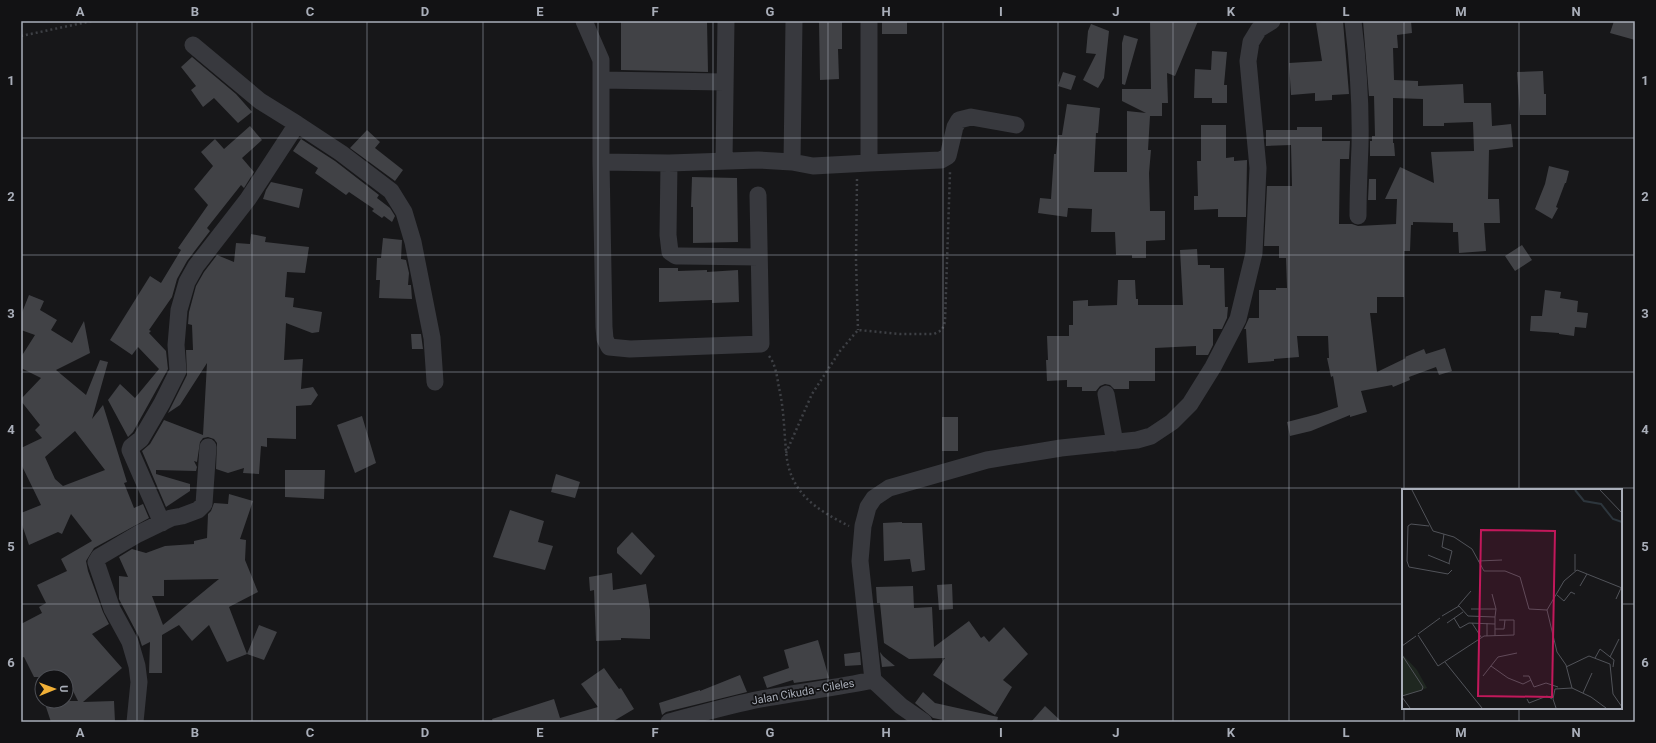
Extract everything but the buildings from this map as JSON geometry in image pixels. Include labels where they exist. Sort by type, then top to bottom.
[{"type":"street","points":[[585,21],[602,60],[601,162],[604,326],[605,339],[609,347],[630,349],[761,344],[758,195]]},
{"type":"street","points":[[724,161],[726,21]]},
{"type":"street","points":[[792,162],[794,21]]},
{"type":"street","points":[[863,164],[868,21]]},
{"type":"street","points":[[924,722],[901,706],[873,680],[860,561],[862,532],[868,507],[874,498],[889,488],[986,460],[1061,448],[1137,440],[1151,436],[1177,418],[1190,404],[1213,367],[1238,319],[1254,253],[1258,168],[1248,61],[1251,42],[1259,29],[1272,21]]},
{"type":"street","points":[[1353,21],[1359,92],[1358,216]]},
{"type":"street","points":[[193,45],[260,101],[341,153],[391,191],[401,206],[409,224],[432,338],[435,382]]},
{"type":"street","points":[[601,80],[724,82]]},
{"type":"street","points":[[601,162],[669,163],[775,160],[813,166],[941,160],[948,156],[955,127],[959,120],[971,117],[1016,125]]},
{"type":"street","points":[[162,523],[130,450],[131,447],[141,439],[162,403],[178,371],[176,345],[179,310],[187,282],[196,266],[248,199],[297,124]]},
{"type":"street","points":[[669,163],[668,236],[670,252],[676,256],[759,257]]},
{"type":"street","points":[[1106,394],[1115,443]]},
{"type":"street","points":[[135,722],[139,682],[137,666],[130,642],[112,609],[96,562],[99,557],[138,534],[171,518],[182,516],[198,510],[204,504],[208,447]]},
{"type":"street","name":"Jalan Cikuda - Cileles","points":[[668,722],[760,699],[838,688],[873,680]]},
{"type":"path","points":[[21,36],[92,21]]},
{"type":"path","points":[[858,330],[934,334],[942,330],[945,322],[951,179],[948,156]]},
{"type":"path","points":[[786,453],[812,394],[840,351],[858,330],[856,260],[863,164]]},
{"type":"path","points":[[761,344],[773,362],[780,392],[784,415],[786,453],[792,478],[802,495],[818,509],[862,532]]}]
